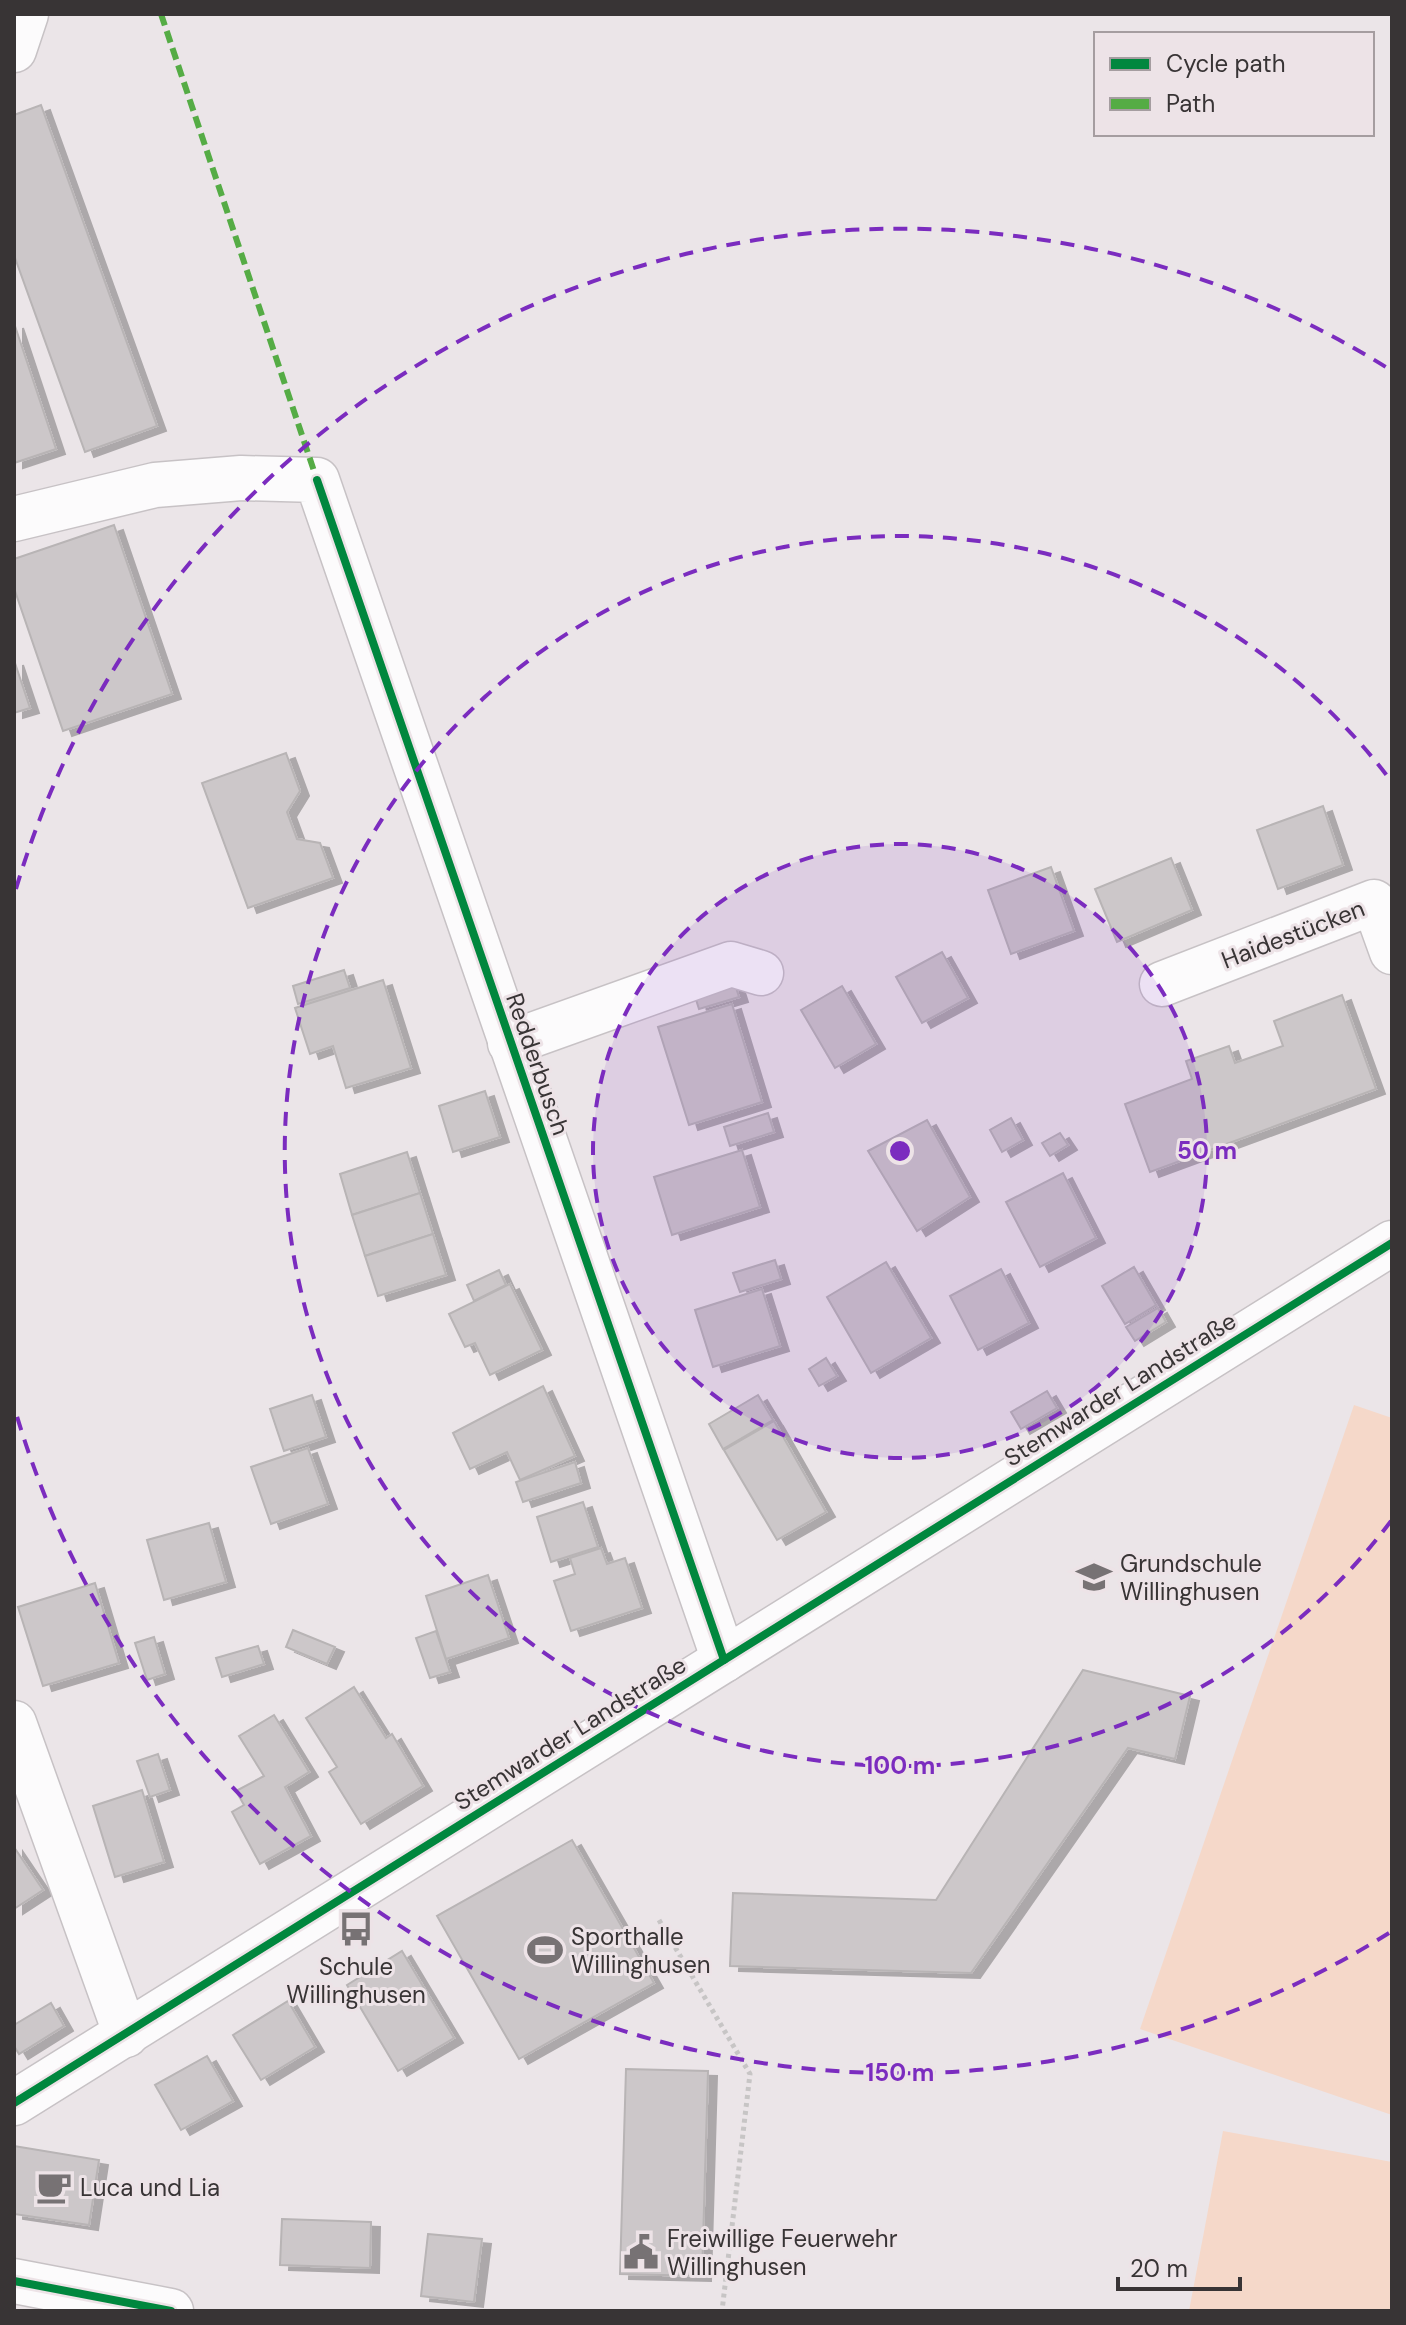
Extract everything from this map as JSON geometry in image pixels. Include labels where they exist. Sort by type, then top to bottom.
[{"type":"street","points":[[14,50],[26,14]]},
{"type":"street","name":"Redderbusch","points":[[14,519],[155,485],[241,478],[317,480],[724,1660]]},
{"type":"street","name":"Haidestücken","points":[[1162,984],[1374,902],[1392,952]]},
{"type":"street","points":[[510,1043],[731,964],[761,973]]},
{"type":"street","name":"Stemwarder Landstraße","points":[[14,2103],[1392,1243]]},
{"type":"street","points":[[14,1723],[126,2035]]},
{"type":"street","points":[[14,2281],[171,2311]]},
{"type":"path","points":[[659,1920],[750,2074],[722,2311]]},
{"type":"shaded area","points":[[1354,1405],[1392,1418],[1392,2115],[1140,2029]]},
{"type":"shaded area","points":[[1223,2131],[1392,2162],[1392,2311],[1189,2311]]},
{"type":"building","points":[[41,105],[157,426],[85,452],[14,255],[14,115]]},
{"type":"building","points":[[14,323],[56,449],[14,463]]},
{"type":"building","points":[[114,525],[172,694],[63,731],[14,588],[14,559]]},
{"type":"building","points":[[14,660],[30,708],[14,713]]},
{"type":"building","points":[[286,753],[300,791],[287,812],[297,839],[320,843],[333,878],[248,908],[202,783]]},
{"type":"building","points":[[1323,806],[1343,865],[1278,889],[1257,830]]},
{"type":"building","points":[[1171,858],[1192,910],[1117,942],[1095,889]]},
{"type":"building","points":[[1051,867],[1074,931],[1011,954],[988,890]]},
{"type":"building","points":[[942,952],[968,998],[922,1023],[896,977]]},
{"type":"building","points":[[344,970],[350,988],[298,1004],[293,986]]},
{"type":"building","points":[[732,975],[739,997],[699,1009],[692,987]]},
{"type":"building","points":[[383,980],[411,1068],[346,1088],[333,1046],[310,1054],[295,1008]]},
{"type":"building","points":[[842,986],[876,1044],[835,1068],[801,1010]]},
{"type":"building","points":[[1342,995],[1376,1089],[1150,1172],[1125,1104],[1192,1079],[1186,1061],[1229,1046],[1235,1063],[1283,1046],[1274,1021]]},
{"type":"building","points":[[732,1004],[762,1102],[689,1125],[658,1027]]},
{"type":"building","points":[[485,1091],[500,1137],[453,1152],[439,1106]]},
{"type":"building","points":[[768,1113],[774,1132],[730,1146],[724,1127]]},
{"type":"building","points":[[1011,1118],[1023,1140],[1002,1152],[990,1130]]},
{"type":"building","points":[[927,1120],[970,1197],[917,1231],[868,1151]]},
{"type":"building","points":[[1060,1133],[1068,1145],[1050,1156],[1042,1143]]},
{"type":"building","points":[[742,1150],[760,1207],[672,1235],[654,1177]]},
{"type":"building","points":[[407,1152],[420,1193],[352,1215],[340,1174]]},
{"type":"building","points":[[1063,1173],[1096,1238],[1040,1267],[1006,1202]]},
{"type":"building","points":[[420,1193],[433,1234],[365,1256],[352,1215]]},
{"type":"building","points":[[433,1234],[446,1275],[378,1296],[365,1256]]},
{"type":"building","points":[[775,1260],[781,1279],[740,1292],[733,1273]]},
{"type":"building","points":[[886,1262],[931,1338],[871,1373],[827,1297]]},
{"type":"building","points":[[1134,1267],[1156,1305],[1125,1324],[1102,1286]]},
{"type":"building","points":[[1001,1269],[1029,1323],[978,1350],[950,1296]]},
{"type":"building","points":[[499,1270],[506,1285],[474,1301],[467,1285]]},
{"type":"building","points":[[510,1284],[542,1350],[490,1375],[475,1343],[465,1347],[449,1314]]},
{"type":"building","points":[[762,1289],[780,1346],[713,1367],[695,1310]]},
{"type":"building","points":[[1158,1308],[1166,1322],[1135,1341],[1126,1327]]},
{"type":"building","points":[[826,1358],[837,1376],[819,1386],[809,1369]]},
{"type":"building","points":[[543,1386],[575,1456],[520,1480],[507,1452],[470,1469],[453,1433]]},
{"type":"building","points":[[1047,1391],[1057,1408],[1021,1429],[1011,1412]]},
{"type":"building","points":[[312,1395],[326,1437],[284,1451],[270,1409]]},
{"type":"building","points":[[758,1395],[773,1420],[723,1449],[709,1424]]},
{"type":"building","points":[[774,1421],[826,1512],[777,1540],[724,1450]]},
{"type":"building","points":[[308,1448],[328,1504],[271,1524],[251,1467]]},
{"type":"building","points":[[575,1462],[581,1483],[523,1502],[516,1482]]},
{"type":"building","points":[[583,1502],[598,1547],[551,1562],[537,1517]]},
{"type":"building","points":[[209,1523],[226,1582],[164,1600],[147,1540]]},
{"type":"building","points":[[601,1548],[607,1564],[625,1558],[642,1608],[571,1631],[554,1581],[575,1574],[570,1558]]},
{"type":"building","points":[[488,1575],[509,1638],[446,1659],[426,1596]]},
{"type":"building","points":[[95,1583],[119,1663],[43,1686],[18,1607]]},
{"type":"building","points":[[293,1630],[335,1647],[327,1664],[286,1647]]},
{"type":"building","points":[[436,1631],[450,1672],[430,1678],[416,1638]]},
{"type":"building","points":[[154,1637],[165,1674],[147,1680],[135,1643]]},
{"type":"building","points":[[258,1646],[264,1664],[222,1677],[216,1658]]},
{"type":"building","points":[[1083,1670],[1190,1696],[1175,1759],[1128,1748],[971,1973],[730,1966],[733,1893],[936,1900]]},
{"type":"building","points":[[354,1687],[386,1738],[392,1734],[423,1786],[361,1824],[329,1772],[337,1767],[306,1718]]},
{"type":"building","points":[[274,1715],[309,1772],[285,1787],[311,1836],[260,1864],[232,1812],[244,1805],[236,1791],[264,1776],[239,1736]]},
{"type":"building","points":[[158,1754],[170,1790],[150,1797],[137,1761]]},
{"type":"building","points":[[142,1790],[164,1862],[115,1877],[93,1806]]},
{"type":"building","name":"Sporthalle Willinghusen","points":[[572,1840],[654,1983],[519,2059],[437,1916]]},
{"type":"building","points":[[14,1847],[43,1890],[14,1909]]},
{"type":"building","points":[[402,1951],[454,2038],[398,2071],[347,1985]]},
{"type":"building","points":[[288,2001],[315,2047],[261,2080],[233,2035]]},
{"type":"building","points":[[51,2003],[64,2026],[19,2054],[14,2046],[14,2025]]},
{"type":"building","points":[[207,2056],[233,2101],[181,2130],[155,2085]]},
{"type":"building","points":[[626,2069],[708,2071],[702,2276],[620,2274]]},
{"type":"building","name":"Luca und Lia","points":[[14,2146],[99,2160],[89,2225],[14,2214]]},
{"type":"building","points":[[282,2219],[371,2222],[370,2268],[280,2265]]},
{"type":"building","points":[[428,2234],[482,2239],[474,2302],[421,2296]]},
{"type":"marked path","points":[[161,14],[317,480]]},
{"type":"cycle path","points":[[317,480],[724,1660]]},
{"type":"cycle path","points":[[14,2103],[1392,1243]]},
{"type":"cycle path","points":[[14,2281],[171,2311]]},
{"type":"place","name":"Grundschule Willinghusen","points":[[1094,1577]]},
{"type":"place","name":"Schule Willinghusen","points":[[356,1929]]},
{"type":"place","name":"Sporthalle Willinghusen","points":[[545,1950]]},
{"type":"place","name":"Luca und Lia","points":[[54,2187]]},
{"type":"place","name":"Freiwillige Feuerwehr Willinghusen","points":[[641,2252]]}]
